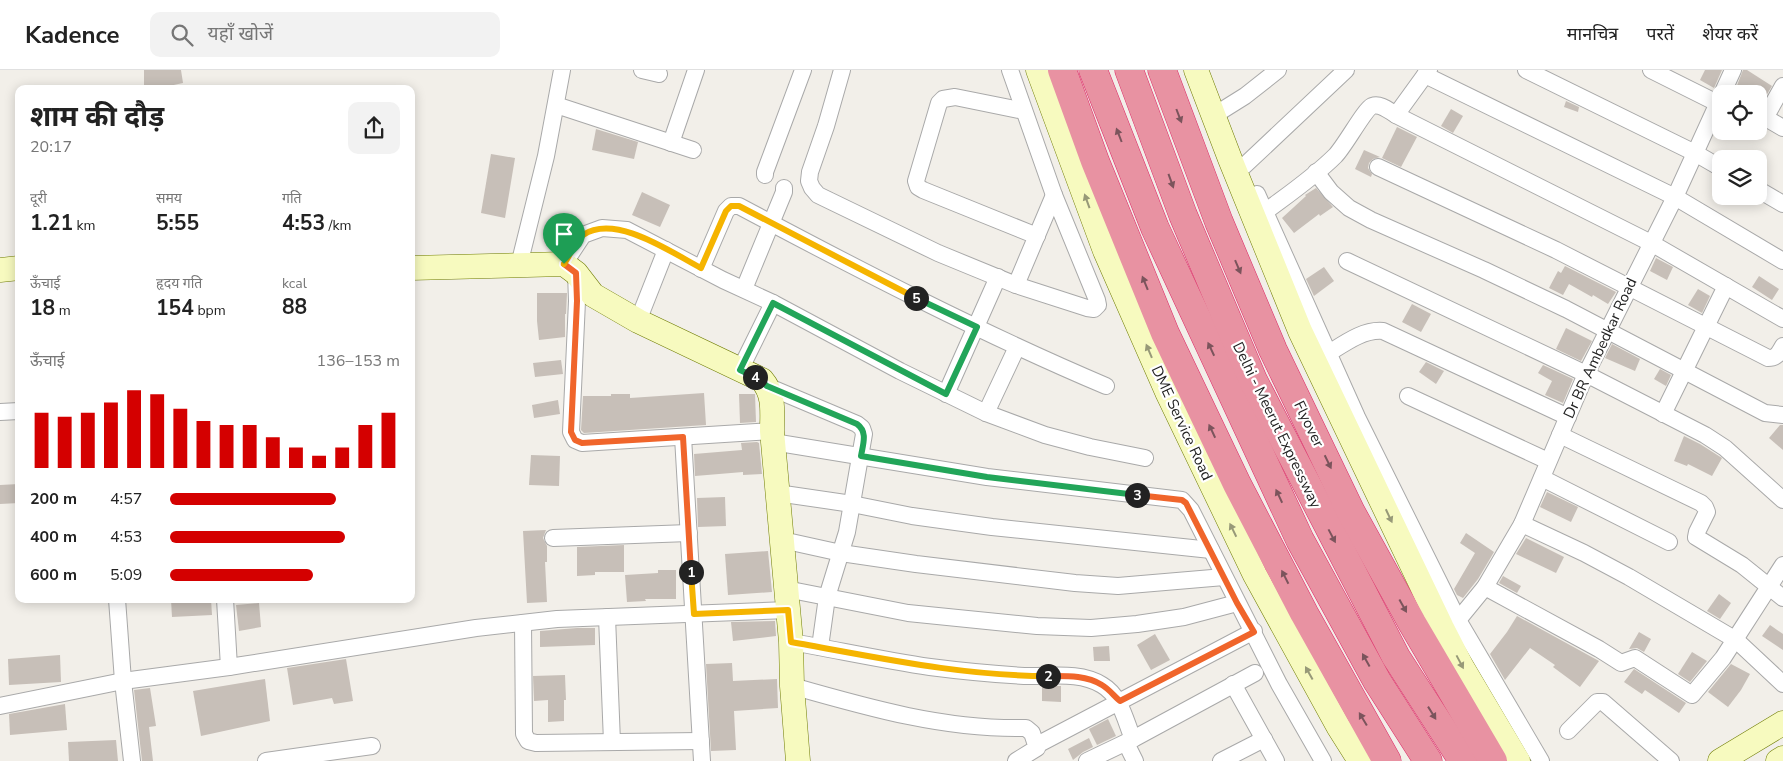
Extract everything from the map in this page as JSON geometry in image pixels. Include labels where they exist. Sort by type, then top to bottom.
[{"type":"highway","points":[[1062,70],[1095,162],[1165,333],[1237,484],[1304,613],[1388,761]]},
{"type":"highway","name":"Delhi - Meerut Expressway","points":[[1093,70],[1155,228],[1300,540],[1377,681],[1428,761]]},
{"type":"highway","name":"Delhi - Meerut Expressway","points":[[1130,70],[1184,215],[1253,380],[1396,657],[1463,761]]},
{"type":"highway","name":"Flyover","points":[[1162,70],[1219,222],[1273,350],[1351,512],[1412,623],[1493,761]]},
{"type":"main road","name":"DME Service Road","points":[[1038,70],[1106,251],[1166,392],[1255,575],[1338,726],[1360,761]]},
{"type":"main road","points":[[1196,70],[1260,216],[1300,331],[1322,358],[1442,628],[1462,667],[1518,761]]},
{"type":"main road","points":[[415,268],[519,265],[570,268],[594,295],[638,321],[762,380],[767,386],[772,399],[772,436],[791,642],[792,686],[798,761]]},
{"type":"main road","points":[[0,270],[15,268]]},
{"type":"main road","points":[[1720,761],[1783,723]]},
{"type":"main road","points":[[1778,761],[1783,758]]},
{"type":"street","points":[[519,265],[546,156],[562,70]]},
{"type":"street","points":[[642,70],[659,74]]},
{"type":"street","points":[[670,143],[696,70]]},
{"type":"street","points":[[765,176],[803,70]]},
{"type":"street","points":[[842,70],[810,172],[809,181],[812,188],[818,194],[930,249],[1016,285],[1094,309],[1098,305],[1097,300],[1054,195],[1010,70]]},
{"type":"street","points":[[1205,70],[1244,166],[1260,216],[1336,155],[1353,133],[1367,109],[1374,105],[1381,106],[1651,243],[1783,319]]},
{"type":"street","points":[[1221,111],[1245,96],[1278,70]]},
{"type":"street","points":[[1244,166],[1346,70]]},
{"type":"street","points":[[1526,70],[1712,163]]},
{"type":"street","points":[[1651,70],[1712,93]]},
{"type":"street","name":"Dr BR Ambedkar Road","points":[[1726,85],[1733,70]]},
{"type":"street","points":[[1396,115],[1427,73],[1675,197],[1783,262]]},
{"type":"street","points":[[1767,109],[1783,86]]},
{"type":"street","points":[[1024,111],[955,97],[943,99],[939,103],[916,180],[918,187],[923,190],[1037,236]]},
{"type":"street","points":[[556,105],[693,150]]},
{"type":"street","name":"Dr BR Ambedkar Road","points":[[1458,620],[1485,587],[1522,524],[1586,374],[1675,197],[1712,114]]},
{"type":"street","points":[[1767,119],[1783,128]]},
{"type":"street","points":[[1378,167],[1556,250],[1768,358],[1774,358],[1778,355],[1783,346]]},
{"type":"street","points":[[1316,172],[1331,192],[1349,208],[1371,220],[1566,309],[1765,413],[1783,415]]},
{"type":"street","points":[[744,290],[784,188]]},
{"type":"street","points":[[1016,285],[1054,195]]},
{"type":"street","points":[[1767,195],[1783,204]]},
{"type":"street","points":[[701,268],[726,211],[731,206],[739,206],[898,289],[1017,347],[1106,386]]},
{"type":"street","points":[[1145,458],[1090,447],[1045,435],[986,413],[627,230],[602,228],[582,235],[570,268],[577,301],[571,432],[575,440],[582,443],[683,437],[772,436],[861,456],[1042,485],[1182,500],[1191,510],[1279,684],[1323,761]]},
{"type":"street","points":[[638,321],[666,250]]},
{"type":"street","points":[[1347,261],[1586,374],[1705,435],[1725,448],[1783,500]]},
{"type":"street","points":[[946,394],[998,277]]},
{"type":"street","points":[[1663,414],[1726,286]]},
{"type":"street","points":[[740,370],[773,303]]},
{"type":"street","points":[[1541,761],[1458,620],[1357,417],[1322,358],[1364,333],[1374,330],[1383,331],[1568,417]]},
{"type":"street","points":[[986,413],[1017,347]]},
{"type":"street","points":[[767,386],[857,424],[862,428],[864,434],[848,532],[827,597],[820,647]]},
{"type":"street","points":[[1408,396],[1548,461]]},
{"type":"street","points":[[0,412],[15,411]]},
{"type":"street","points":[[1560,435],[1701,503],[1707,512],[1696,537],[1742,565],[1783,598]]},
{"type":"street","points":[[683,437],[702,761]]},
{"type":"street","points":[[1542,478],[1669,542]]},
{"type":"street","points":[[777,492],[912,516],[1211,550]]},
{"type":"street","points":[[1522,524],[1584,553],[1629,577],[1736,640],[1783,684]]},
{"type":"street","points":[[553,538],[689,533]]},
{"type":"street","points":[[782,540],[841,554],[1041,580],[1118,586],[1224,577]]},
{"type":"street","points":[[1485,587],[1621,663],[1635,658],[1692,695],[1736,640],[1783,565]]},
{"type":"street","points":[[0,706],[123,681],[229,667],[476,628],[557,619],[694,614],[787,600],[827,597],[889,610],[952,618],[1037,626],[1091,628],[1165,620],[1237,603]]},
{"type":"street","points":[[117,603],[123,681],[132,761]]},
{"type":"street","points":[[225,603],[229,667]]},
{"type":"street","points":[[607,617],[612,742]]},
{"type":"street","points":[[523,623],[524,734],[528,741],[536,743],[701,741]]},
{"type":"street","points":[[1037,745],[1254,632]]},
{"type":"street","points":[[791,642],[929,667],[1026,676],[1082,677],[1103,685],[1120,701],[1135,761]]},
{"type":"street","points":[[1087,761],[1130,741],[1255,673]]},
{"type":"street","points":[[1233,684],[1276,761]]},
{"type":"street","points":[[792,686],[861,706],[921,719],[1003,728],[1026,728],[1032,733],[1037,745],[1036,750],[1016,761]]},
{"type":"street","points":[[1568,731],[1597,702],[1603,702],[1671,761]]},
{"type":"street","points":[[1221,761],[1264,739]]},
{"type":"street","points":[[266,761],[372,746]]},
{"type":"building","points":[[144,70],[181,70],[183,83],[174,85],[144,85]]},
{"type":"building","points":[[1705,70],[1722,70],[1715,85],[1712,85],[1712,87],[1700,80]]},
{"type":"building","points":[[1743,70],[1747,70],[1772,86],[1767,94],[1767,85],[1737,85]]},
{"type":"building","points":[[1566,101],[1579,107],[1578,112],[1564,107]]},
{"type":"building","points":[[1451,109],[1463,116],[1453,133],[1441,126]]},
{"type":"building","points":[[1397,127],[1417,137],[1401,167],[1382,158]]},
{"type":"building","points":[[596,129],[638,142],[634,159],[592,150]]},
{"type":"building","points":[[1364,150],[1380,157],[1373,159],[1369,163],[1368,168],[1372,174],[1371,177],[1355,169]]},
{"type":"building","points":[[491,154],[515,158],[505,218],[481,213]]},
{"type":"building","points":[[1316,188],[1333,207],[1320,216],[1319,214],[1294,233],[1282,218],[1305,195]]},
{"type":"building","points":[[642,192],[670,205],[660,227],[632,215]]},
{"type":"building","points":[[1656,258],[1673,267],[1667,280],[1650,271]]},
{"type":"building","points":[[1565,266],[1616,292],[1608,304],[1569,284],[1563,295],[1549,288],[1558,271],[1561,273]]},
{"type":"building","points":[[1324,267],[1334,281],[1314,296],[1306,279]]},
{"type":"building","points":[[1759,276],[1779,289],[1772,300],[1752,287]]},
{"type":"building","points":[[1698,289],[1710,296],[1702,313],[1688,305]]},
{"type":"building","points":[[537,293],[567,293],[565,337],[539,340]]},
{"type":"building","points":[[1412,304],[1431,314],[1421,332],[1402,322]]},
{"type":"building","points":[[1566,328],[1592,341],[1581,361],[1556,349]]},
{"type":"building","points":[[1612,344],[1640,359],[1635,371],[1605,358]]},
{"type":"building","points":[[561,360],[563,374],[535,377],[533,363]]},
{"type":"building","points":[[1426,362],[1444,371],[1436,384],[1419,372]]},
{"type":"building","points":[[1543,365],[1573,379],[1563,403],[1545,395],[1552,381],[1538,373]]},
{"type":"building","points":[[1660,369],[1671,375],[1666,386],[1654,379]]},
{"type":"building","points":[[704,393],[706,425],[584,433],[581,430],[583,396],[630,394],[630,398]]},
{"type":"building","points":[[739,394],[755,394],[756,422],[740,423]]},
{"type":"building","points":[[558,400],[560,414],[534,418],[532,405]]},
{"type":"building","points":[[1780,425],[1783,425],[1783,450],[1769,438]]},
{"type":"building","points":[[1684,436],[1722,458],[1712,476],[1688,464],[1687,466],[1674,461]]},
{"type":"building","points":[[741,443],[759,443],[762,474],[743,475],[743,472],[695,476],[694,454],[742,450]]},
{"type":"building","points":[[531,455],[560,456],[559,486],[529,485]]},
{"type":"building","points":[[15,484],[15,503],[0,504],[0,485]]},
{"type":"building","points":[[1547,492],[1578,507],[1571,522],[1540,507]]},
{"type":"building","points":[[725,497],[726,526],[698,527],[697,498]]},
{"type":"building","points":[[546,530],[543,538],[547,546],[547,562],[545,562],[547,602],[527,603],[523,531]]},
{"type":"building","points":[[1466,533],[1494,552],[1478,579],[1463,598],[1457,595],[1454,589],[1475,553],[1460,543]]},
{"type":"building","points":[[1526,538],[1564,557],[1556,573],[1516,554]]},
{"type":"building","points":[[624,545],[624,572],[595,572],[595,575],[577,576],[577,547]]},
{"type":"building","points":[[768,551],[772,592],[728,595],[725,554]]},
{"type":"building","points":[[658,570],[676,570],[676,599],[645,599],[646,601],[627,602],[625,575],[658,573]]},
{"type":"building","points":[[1503,576],[1521,586],[1517,593],[1499,583]]},
{"type":"building","points":[[1719,594],[1731,603],[1720,619],[1707,611]]},
{"type":"building","points":[[171,603],[211,603],[212,615],[172,617]]},
{"type":"building","points":[[259,603],[261,627],[239,631],[236,605]]},
{"type":"building","points":[[1517,616],[1599,661],[1580,687],[1553,667],[1555,665],[1530,648],[1505,680],[1490,654]]},
{"type":"building","points":[[775,621],[776,636],[733,641],[731,622]]},
{"type":"building","points":[[1770,625],[1783,634],[1783,650],[1762,636]]},
{"type":"building","points":[[595,628],[595,645],[540,647],[540,631]]},
{"type":"building","points":[[1639,632],[1651,639],[1644,652],[1637,648],[1629,649]]},
{"type":"building","points":[[1155,634],[1170,660],[1151,670],[1137,645]]},
{"type":"building","points":[[1109,646],[1110,661],[1094,661],[1093,647]]},
{"type":"building","points":[[1692,652],[1707,661],[1690,682],[1678,674]]},
{"type":"building","points":[[60,655],[61,682],[9,685],[8,659]]},
{"type":"building","points":[[346,659],[353,701],[334,704],[332,698],[293,705],[287,668]]},
{"type":"building","points":[[732,663],[733,681],[777,679],[778,708],[734,711],[736,750],[711,751],[706,664]]},
{"type":"building","points":[[1731,664],[1750,674],[1728,707],[1708,692]]},
{"type":"building","points":[[1634,669],[1686,703],[1679,713],[1645,690],[1642,694],[1624,682]]},
{"type":"building","points":[[565,675],[566,700],[564,700],[564,721],[548,722],[548,700],[534,701],[533,676]]},
{"type":"building","points":[[265,679],[270,721],[201,736],[193,691]]},
{"type":"building","points":[[1042,686],[1061,686],[1061,702],[1042,701]]},
{"type":"building","points":[[150,688],[156,726],[149,727],[153,761],[142,761],[134,690]]},
{"type":"building","points":[[65,704],[67,730],[10,735],[9,714]]},
{"type":"building","points":[[1108,719],[1116,736],[1097,745],[1089,729]]},
{"type":"building","points":[[1089,738],[1093,747],[1073,760],[1068,749]]},
{"type":"building","points":[[116,740],[118,761],[69,761],[68,742]]},
{"type":"route","points":[[731,206],[739,206],[819,249],[977,327],[946,394],[773,303],[740,370],[762,380],[767,386],[857,424],[862,428],[864,434],[861,456],[932,469],[1042,485],[1182,500],[1191,510],[1237,603],[1254,632],[1120,701],[1103,685],[1088,678],[1076,676],[1026,676],[929,667],[791,642],[788,610],[694,614],[683,437],[582,443],[575,440],[571,432],[577,301],[576,273],[564,264],[582,235],[602,228],[627,230],[701,268],[726,211],[731,206]]}]
